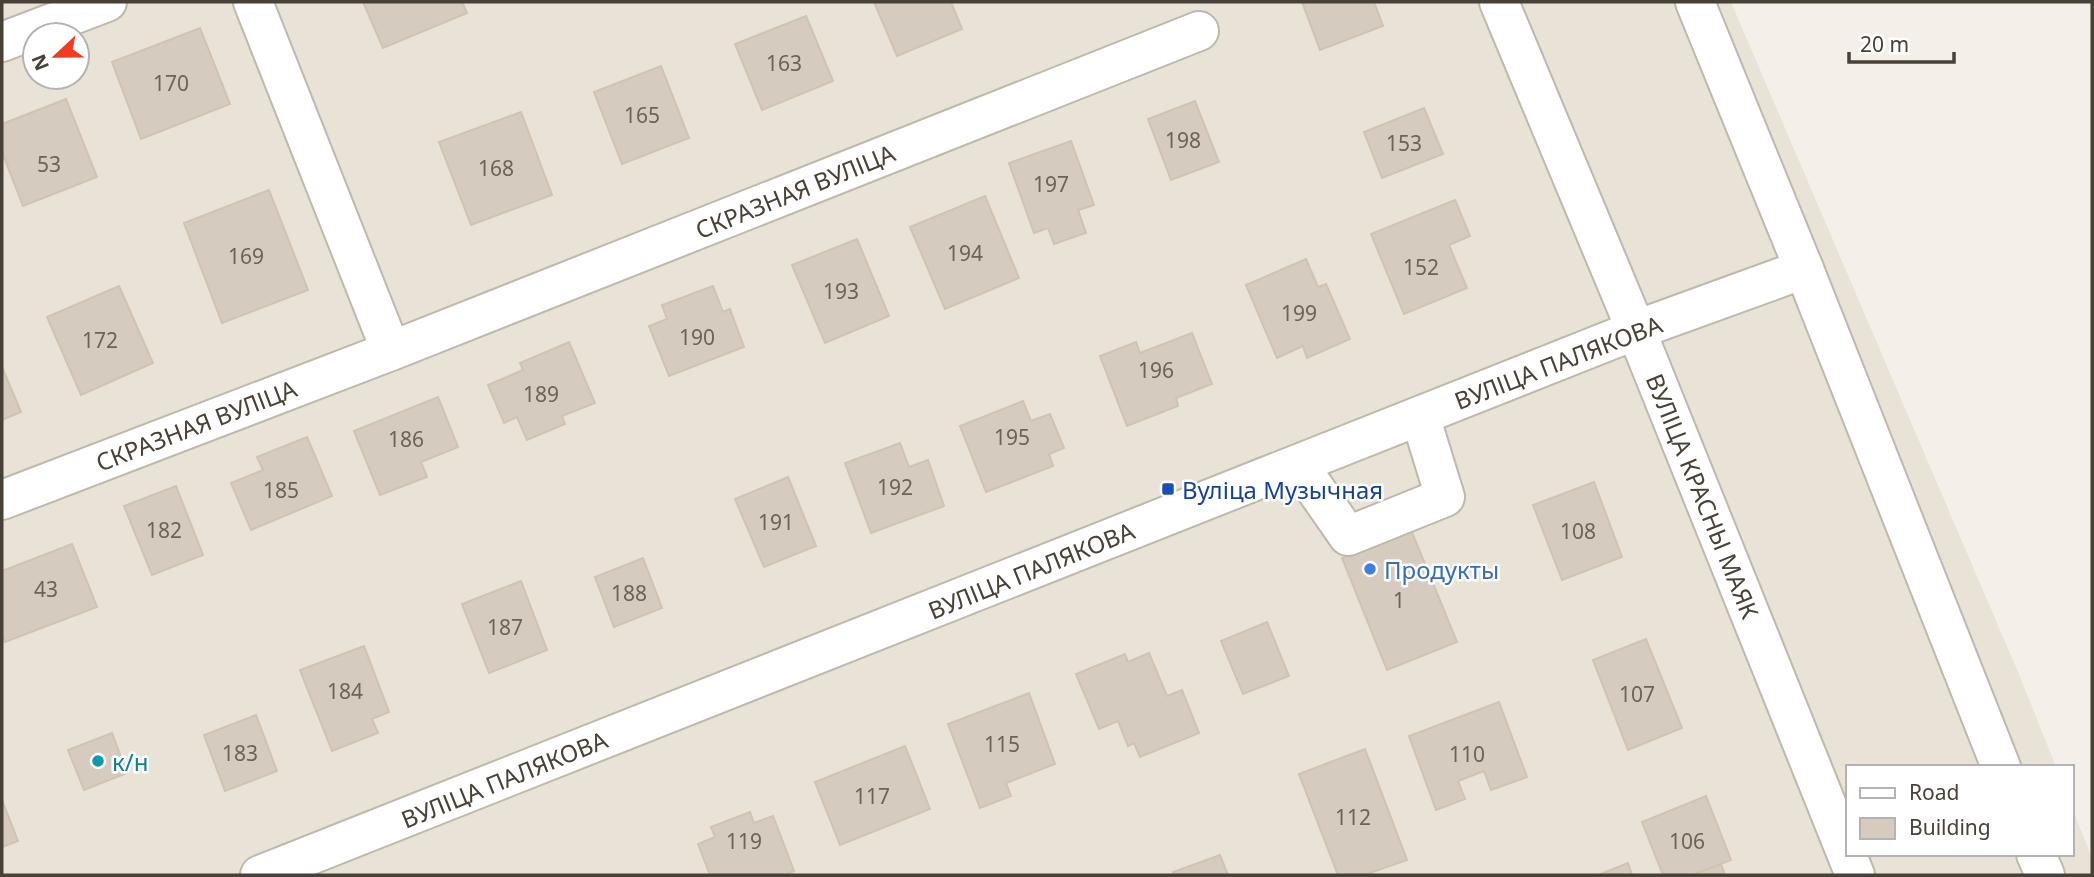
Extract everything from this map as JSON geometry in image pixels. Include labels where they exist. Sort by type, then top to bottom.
[{"type":"street","points":[[2,42],[107,2]]},
{"type":"street","points":[[253,2],[391,351]]},
{"type":"street","name":"ВУЛІЦА КРАСНЫ МАЯК","points":[[1499,2],[1636,330],[1846,853]]},
{"type":"street","points":[[1695,2],[2000,765]]},
{"type":"street","name":"СКРАЗНАЯ ВУЛІЦА","points":[[2,500],[391,351],[1199,31]]},
{"type":"street","name":"ВУЛІЦА ПАЛЯКОВА","points":[[260,875],[1636,330],[1804,269]]},
{"type":"street","points":[[1298,464],[1348,536],[1445,497],[1420,416]]},
{"type":"street","name":"ВУЛІЦА КРАСНЫ МАЯК","points":[[1847,856],[1855,875]]},
{"type":"street","points":[[2037,856],[2045,875]]},
{"type":"shaded area","points":[[2,2],[1731,2],[2021,679],[2055,765],[1846,765],[1846,856],[2073,856],[2073,810],[2092,858],[2092,875],[2,875]]},
{"type":"building","points":[[363,2],[462,2],[467,13],[383,48]]},
{"type":"building","points":[[874,2],[951,2],[962,29],[897,56]]},
{"type":"building","points":[[1302,2],[1374,2],[1383,26],[1320,50]]},
{"type":"building","points":[[806,16],[833,81],[762,110],[735,44]]},
{"type":"building","points":[[200,28],[230,104],[141,139],[112,62]]},
{"type":"building","points":[[661,66],[689,138],[622,164],[594,92]]},
{"type":"building","points":[[66,99],[97,177],[23,206],[2,152],[2,124]]},
{"type":"building","points":[[1195,101],[1219,162],[1171,180],[1148,119]]},
{"type":"building","points":[[1424,108],[1443,154],[1382,178],[1364,132]]},
{"type":"building","points":[[521,112],[552,195],[471,225],[439,142]]},
{"type":"building","points":[[1071,141],[1094,205],[1078,210],[1086,233],[1054,244],[1048,228],[1034,233],[1009,163]]},
{"type":"building","points":[[269,190],[308,290],[222,323],[184,223]]},
{"type":"building","points":[[985,196],[1019,278],[945,309],[910,227]]},
{"type":"building","points":[[1455,200],[1470,236],[1449,245],[1467,288],[1404,314],[1371,234]]},
{"type":"building","points":[[857,239],[889,316],[825,343],[792,265]]},
{"type":"building","points":[[1306,259],[1318,287],[1326,284],[1350,339],[1307,358],[1303,346],[1277,358],[1246,285]]},
{"type":"building","points":[[119,286],[153,363],[81,395],[47,317]]},
{"type":"building","points":[[713,286],[723,312],[730,309],[744,347],[669,376],[649,326],[667,319],[662,305]]},
{"type":"building","points":[[1192,333],[1212,384],[1176,398],[1178,406],[1127,426],[1100,356],[1136,342],[1140,353]]},
{"type":"building","points":[[569,342],[595,403],[562,416],[565,424],[527,440],[517,417],[504,423],[488,385],[523,370],[520,363]]},
{"type":"building","points":[[2,367],[21,412],[2,420]]},
{"type":"building","points":[[438,397],[458,447],[421,462],[427,477],[380,495],[354,431]]},
{"type":"building","points":[[1023,401],[1031,421],[1050,414],[1064,448],[1049,454],[1053,466],[986,492],[960,426]]},
{"type":"building","points":[[307,437],[332,496],[251,530],[231,483],[263,470],[257,457]]},
{"type":"building","points":[[900,443],[909,467],[928,460],[944,506],[871,533],[845,463]]},
{"type":"building","points":[[788,477],[816,546],[764,567],[735,499]]},
{"type":"building","points":[[1594,482],[1622,557],[1562,580],[1533,505]]},
{"type":"building","points":[[176,486],[203,555],[152,575],[124,506]]},
{"type":"building","points":[[1411,530],[1457,642],[1387,670],[1342,558]]},
{"type":"building","points":[[72,544],[97,607],[5,642],[2,634],[2,571]]},
{"type":"building","points":[[643,558],[662,608],[614,627],[595,577]]},
{"type":"building","points":[[521,581],[547,650],[489,673],[462,604]]},
{"type":"building","points":[[1267,622],[1289,676],[1243,694],[1221,641]]},
{"type":"building","points":[[1646,639],[1682,728],[1628,750],[1593,660]]},
{"type":"building","points":[[364,646],[389,712],[372,719],[378,733],[332,751],[300,670]]},
{"type":"building","points":[[1149,653],[1167,696],[1182,690],[1199,733],[1140,757],[1134,743],[1128,746],[1118,721],[1099,729],[1076,674],[1125,654],[1128,662]]},
{"type":"building","points":[[1029,693],[1055,764],[1006,783],[1011,796],[980,808],[948,724]]},
{"type":"building","points":[[1499,702],[1527,777],[1491,790],[1484,771],[1458,781],[1465,799],[1436,810],[1409,736]]},
{"type":"building","points":[[256,715],[277,771],[225,791],[204,735]]},
{"type":"building","name":"к/н","points":[[112,733],[127,773],[84,790],[68,750]]},
{"type":"building","points":[[905,746],[930,809],[840,845],[815,782]]},
{"type":"building","points":[[1365,749],[1407,860],[1364,875],[1338,875],[1299,774]]},
{"type":"building","points":[[1706,796],[1731,860],[1692,875],[1663,875],[1642,822]]},
{"type":"building","points":[[2,800],[18,841],[2,847]]},
{"type":"building","points":[[750,812],[754,823],[773,816],[794,871],[785,875],[710,875],[698,844],[715,837],[711,827]]},
{"type":"building","points":[[1220,855],[1228,875],[1174,875],[1173,872]]},
{"type":"building","points":[[1628,863],[1632,875],[1598,875]]},
{"type":"building","points":[[1721,864],[1725,875],[1692,875]]},
{"type":"place","name":"Вуліца Музычная","points":[[1168,489]]},
{"type":"place","name":"Продукты","points":[[1370,569]]},
{"type":"place","name":"к/н","points":[[98,761]]}]
